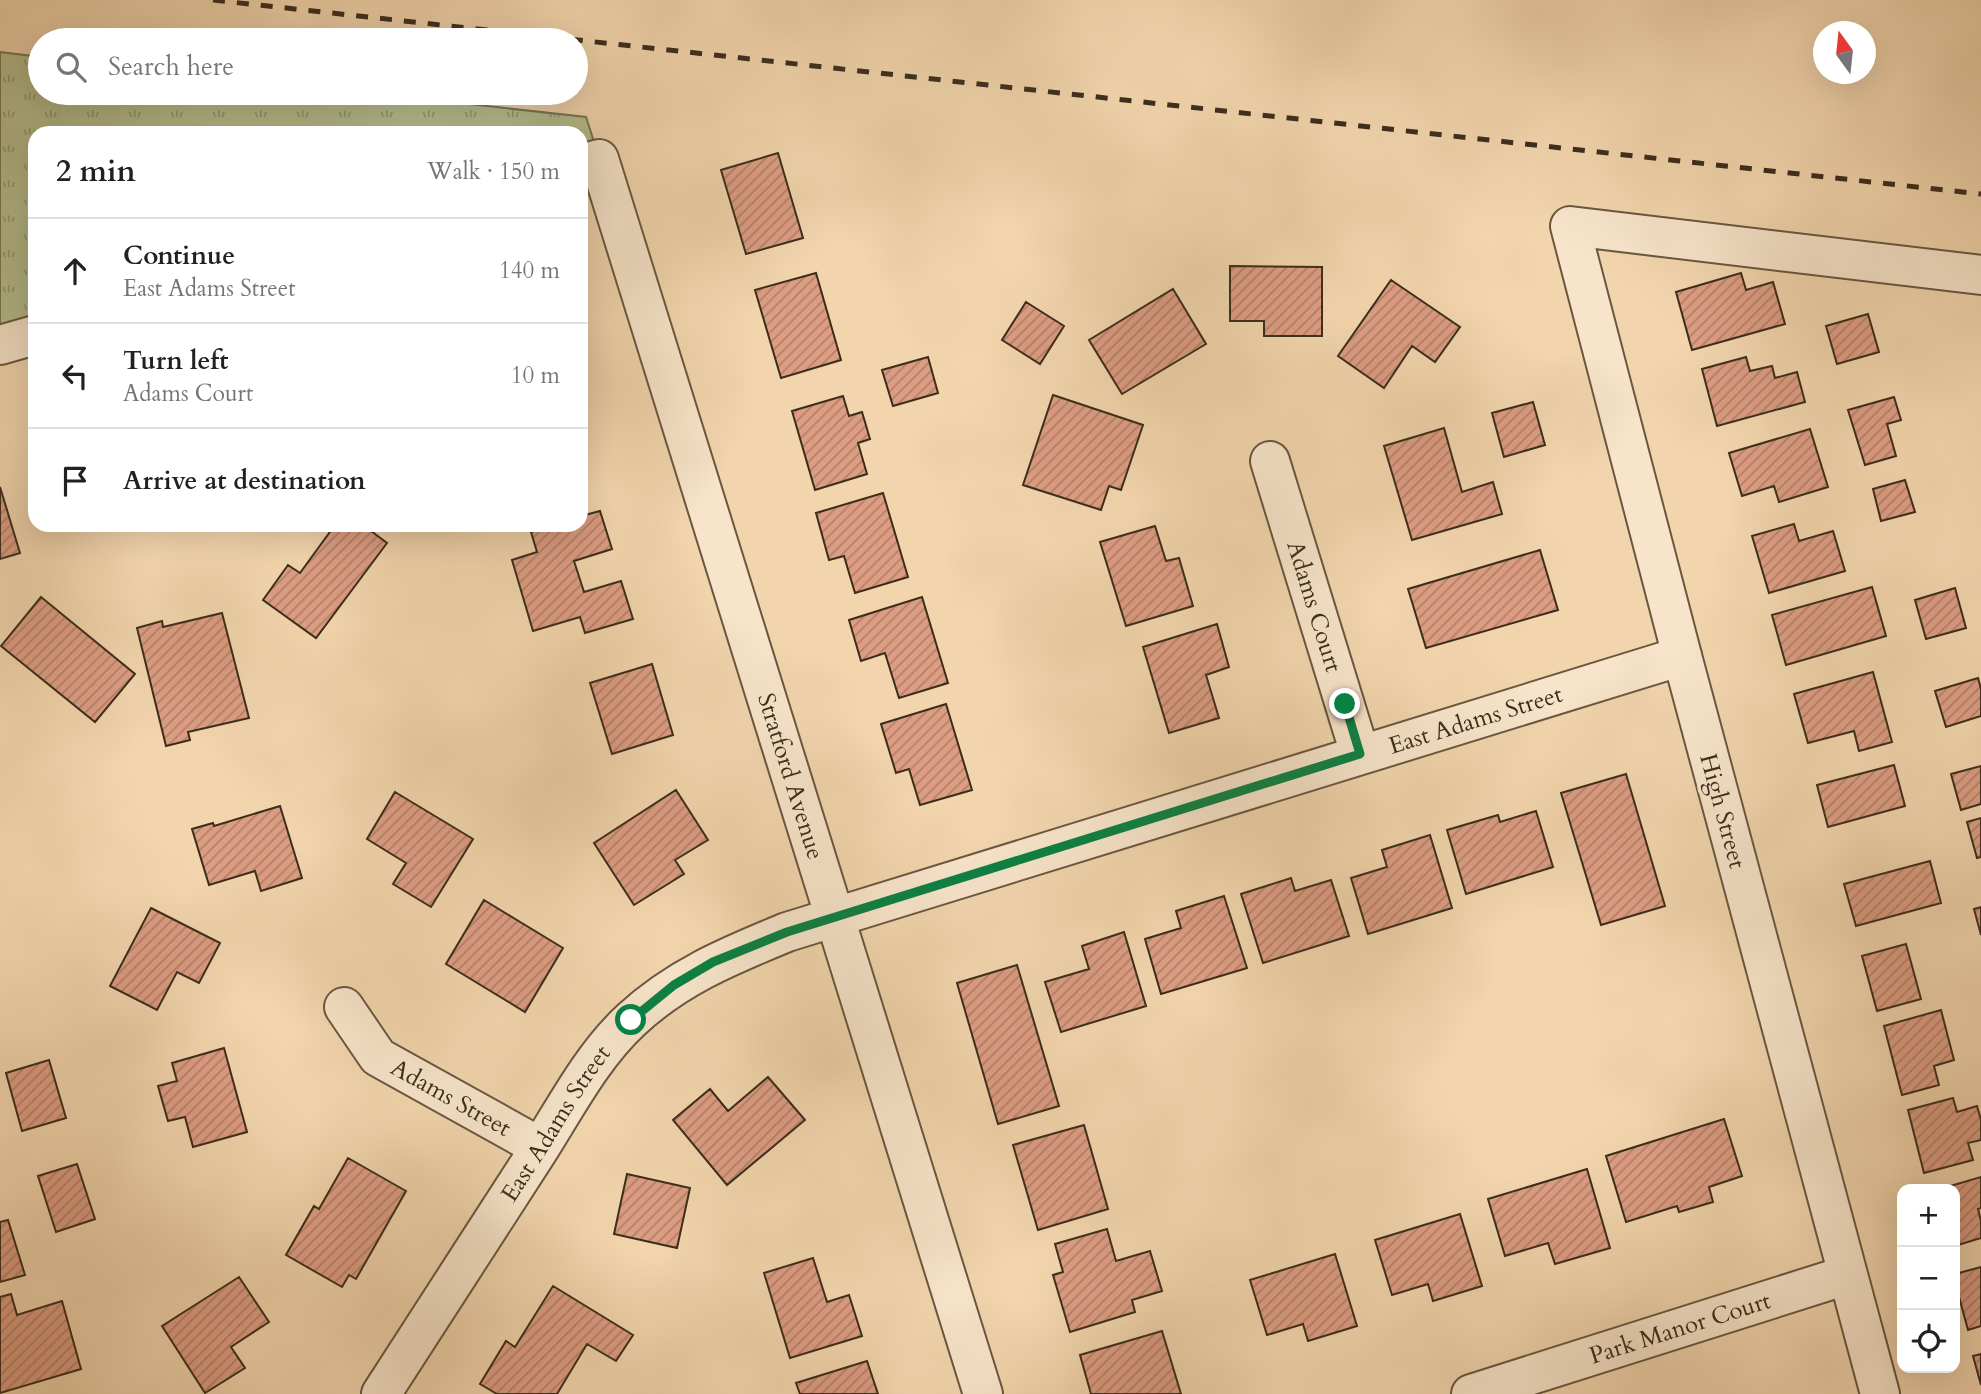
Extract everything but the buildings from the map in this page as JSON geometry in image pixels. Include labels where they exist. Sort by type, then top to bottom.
[{"type":"street","name":"Stratford Avenue","points":[[590,161],[835,918],[983,1394]]},
{"type":"street","name":"High Street","points":[[1881,1394],[1682,656],[1570,226],[1981,275]]},
{"type":"street","points":[[0,345],[28,337]]},
{"type":"street","name":"Adams Court","points":[[1270,461],[1360,754]]},
{"type":"street","name":"East Adams Street","points":[[381,1394],[573,1095],[611,1042],[631,1020],[674,985],[713,962],[787,932],[1682,656]]},
{"type":"street","name":"Adams Street","points":[[344,1007],[378,1057],[540,1147]]},
{"type":"street","name":"Park Manor Court","points":[[1471,1394],[1847,1275]]},
{"type":"green space","points":[[0,52],[28,56],[28,105],[478,105],[586,117],[595,145],[588,148],[588,126],[28,126],[28,319],[0,327]]},
{"type":"railway","points":[[213,0],[468,28]]},
{"type":"railway","points":[[588,41],[1981,194]]},
{"type":"route","points":[[631,1020],[674,985],[713,962],[787,932],[1360,754],[1345,704]]}]
